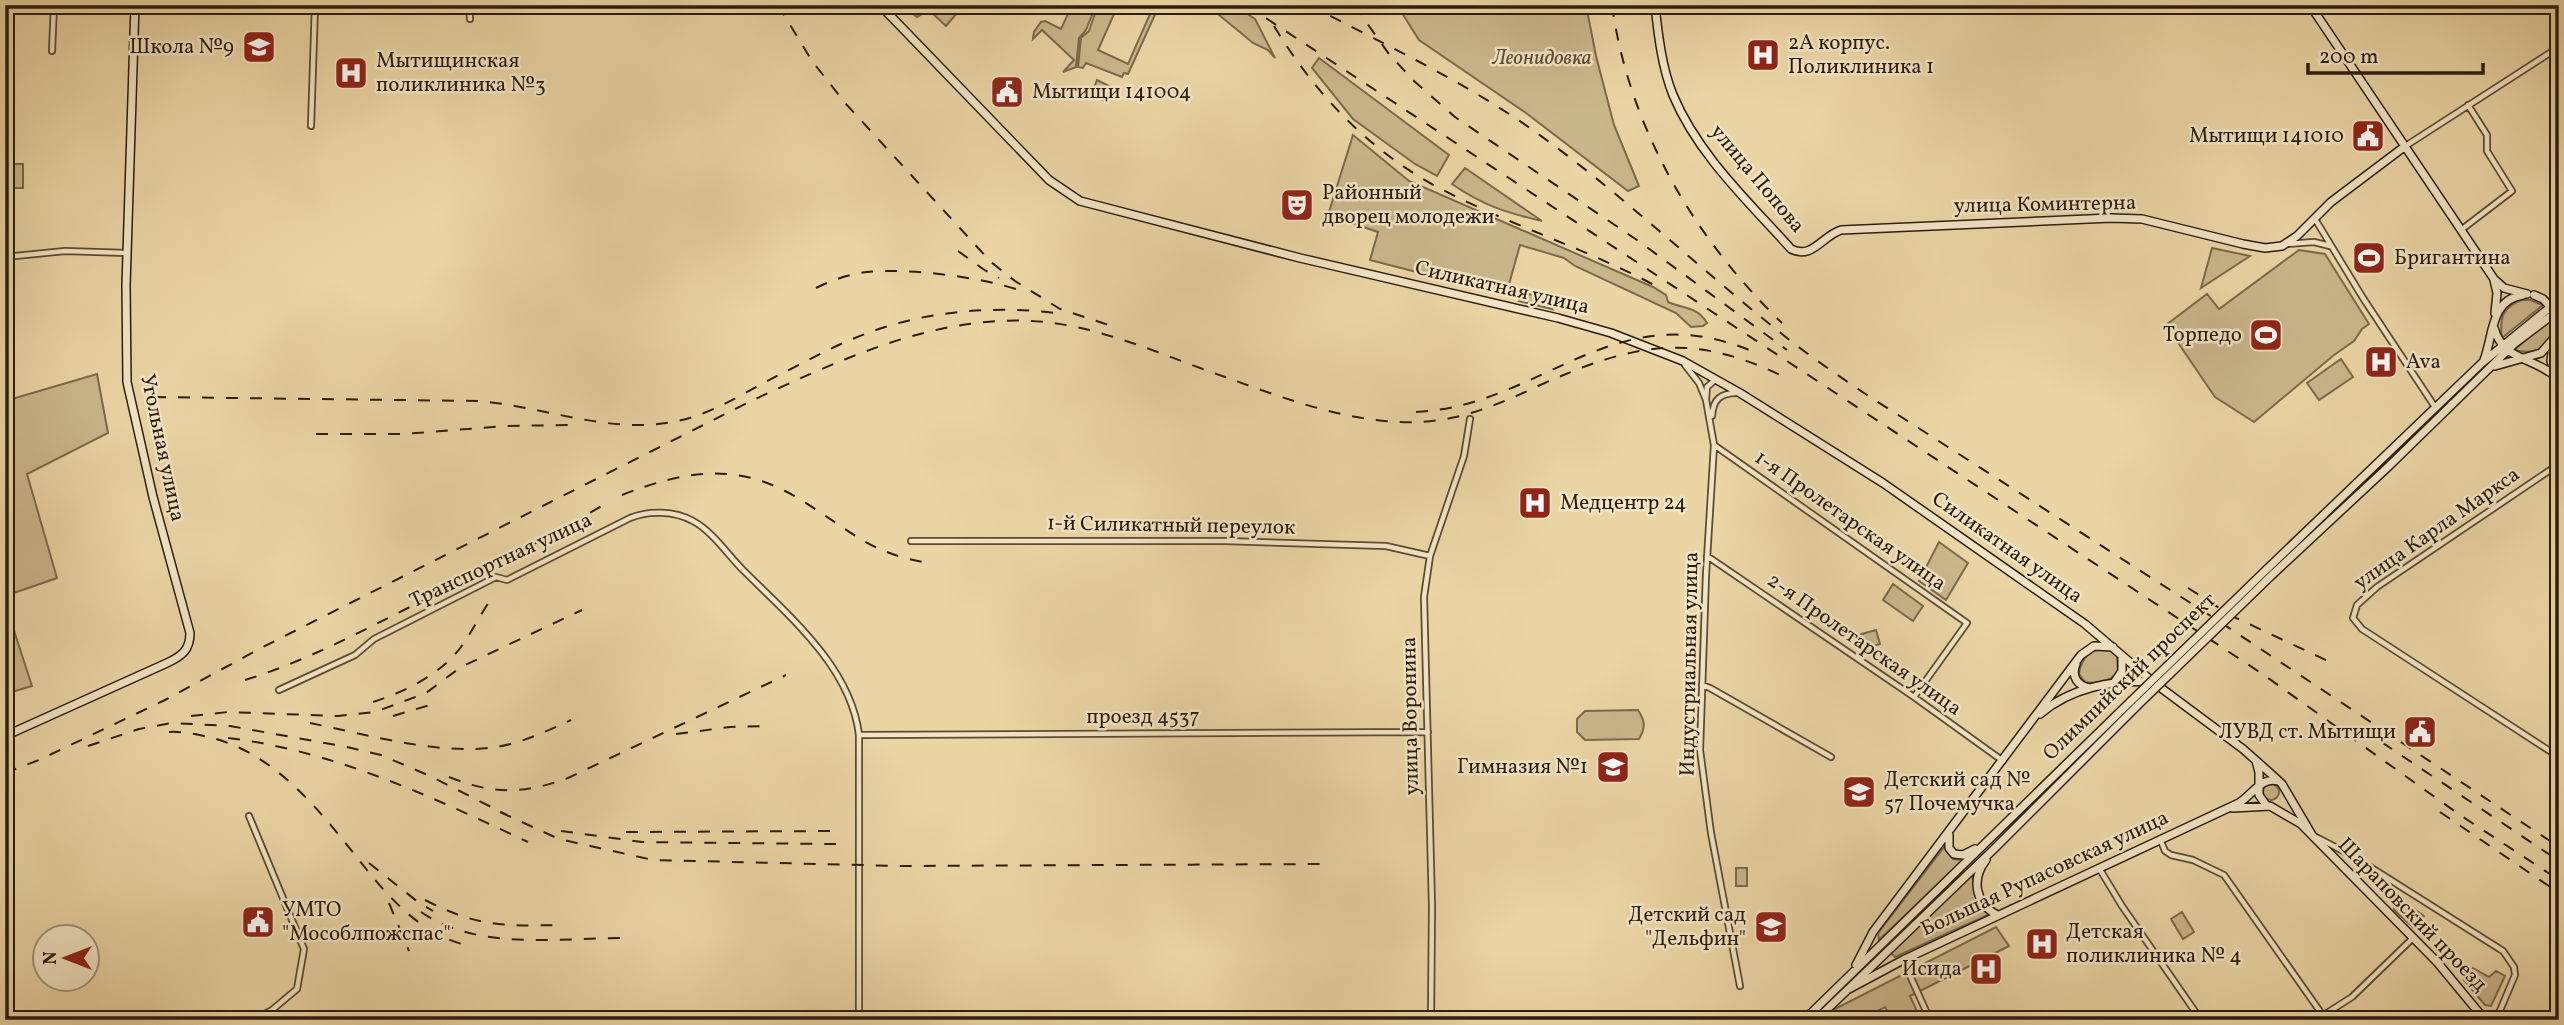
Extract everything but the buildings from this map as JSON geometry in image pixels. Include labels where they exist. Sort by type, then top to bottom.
[{"type":"street","points":[[52,51],[54,5]]},
{"type":"street","name":"Угольная улица","points":[[5,736],[167,663],[182,655],[190,644],[188,623],[153,497],[128,391],[128,253],[135,5]]},
{"type":"street","points":[[311,126],[315,5]]},
{"type":"street","points":[[469,5],[470,19]]},
{"type":"street","name":"Силикатная улица","points":[[880,5],[1049,180],[1080,201],[1300,258],[1558,318],[1611,333],[1683,361],[1740,393],[1940,521],[2114,647]]},
{"type":"street","name":"улица Попова","points":[[1654,5],[1663,59],[1673,95],[1701,145],[1779,235],[1800,253]]},
{"type":"street","points":[[2310,5],[2494,279],[2504,288],[2530,295],[2555,310],[2557,330],[2551,361],[2558,379]]},
{"type":"street","points":[[2286,244],[2331,202],[2404,147],[2559,47]]},
{"type":"street","points":[[2461,230],[2512,191],[2487,151],[2487,135],[2468,105]]},
{"type":"street","name":"улица Коминтерна","points":[[1800,253],[1809,252],[1841,230],[2111,218],[2143,219],[2265,248],[2286,244]]},
{"type":"street","points":[[2315,219],[2435,407]]},
{"type":"street","points":[[2286,244],[2314,243],[2331,246]]},
{"type":"street","points":[[5,266],[6,257],[65,251],[128,253]]},
{"type":"street","points":[[2494,279],[2497,293],[2494,323],[2497,339],[2504,349],[2525,358],[2558,379]]},
{"type":"street","name":"Олимпийский проспект","points":[[1804,1020],[1987,840],[2135,703],[2435,407],[2483,362],[2555,310],[2559,299],[2530,295],[2509,299],[2502,304],[2483,362]]},
{"type":"street","name":"Олимпийский проспект","points":[[2491,367],[2542,353],[2557,330]]},
{"type":"street","name":"Олимпийский проспект","points":[[2270,571],[2491,367],[2504,349]]},
{"type":"street","name":"Индустриальная улица","points":[[1683,361],[1699,383],[1706,400],[1714,445],[1700,750],[1703,782],[1740,986]]},
{"type":"street","points":[[1706,400],[1707,387],[1716,379]]},
{"type":"street","points":[[1711,423],[1714,403],[1718,398],[1722,394],[1740,393]]},
{"type":"street","name":"улица Воронина","points":[[1431,1020],[1432,906],[1424,597],[1430,556],[1464,456],[1470,419]]},
{"type":"street","name":"1-я Пролетарская улица","points":[[1714,445],[1967,623],[1914,697]]},
{"type":"street","name":"улица Карла Маркса","points":[[2559,464],[2365,596],[2357,605],[2353,618],[2362,629],[2559,757]]},
{"type":"street","name":"Транспортная улица","points":[[279,690],[355,655],[374,639],[496,577],[507,580],[630,518],[644,513],[685,517],[700,526],[809,635],[836,674],[854,715],[859,735],[859,1020]]},
{"type":"street","name":"1-й Силикатный переулок","points":[[911,541],[1225,541],[1386,547],[1430,556]]},
{"type":"street","name":"2-я Пролетарская улица","points":[[1707,556],[2003,761]]},
{"type":"street","points":[[1852,972],[1873,932],[1951,832],[2035,719],[2045,701],[2088,649],[2092,638],[2088,626]]},
{"type":"street","points":[[2088,649],[2099,645],[2114,647],[2153,682],[2253,758],[2282,785],[2312,835]]},
{"type":"street","points":[[2114,683],[2123,667],[2122,656]]},
{"type":"street","points":[[2077,661],[2073,670],[2077,681],[2083,686],[2097,687]]},
{"type":"street","points":[[2035,719],[2061,698],[2114,683],[2153,682]]},
{"type":"street","points":[[1702,685],[1831,757]]},
{"type":"street","name":"Олимпийский проспект","points":[[1816,1020],[1994,849],[2135,703]]},
{"type":"street","name":"проезд 4537","points":[[859,735],[1428,732]]},
{"type":"street","points":[[2253,758],[2258,768],[2261,800],[2296,819],[2312,835]]},
{"type":"street","points":[[2222,811],[2245,799],[2268,780],[2282,785]]},
{"type":"street","points":[[2222,811],[2281,801],[2282,785]]},
{"type":"street","name":"Большая Рупасовская улица","points":[[1847,990],[1997,915],[2222,811]]},
{"type":"street","points":[[249,816],[304,949],[297,989],[272,1010],[253,1020]]},
{"type":"street","points":[[1951,832],[1948,839],[1949,848],[1956,855],[1968,854],[1987,840]]},
{"type":"street","name":"Шараповский проезд","points":[[2312,835],[2453,979],[2486,1020]]},
{"type":"street","name":"Шараповский проезд","points":[[2312,835],[2351,855],[2508,957],[2515,975],[2496,1020]]},
{"type":"street","points":[[2160,839],[2165,850],[2171,855],[2193,860],[2224,875],[2324,1017]]},
{"type":"street","points":[[1994,849],[1982,866],[1977,883],[1981,900],[1997,915]]},
{"type":"street","points":[[2099,867],[2122,906],[2201,1020]]},
{"type":"street","points":[[2316,1020],[2352,997],[2413,938]]},
{"type":"street","points":[[1903,960],[1930,1020]]},
{"type":"green space","points":[[891,5],[964,5],[946,26],[929,10],[917,17],[905,8],[897,11]]},
{"type":"green space","points":[[1072,5],[1096,5],[1086,30],[1079,38],[1076,67],[1063,72],[1074,60],[1042,30],[1033,39],[1041,22],[1045,21],[1061,29]]},
{"type":"green space","points":[[1098,5],[1118,5],[1098,50],[1128,64],[1154,5],[1164,5],[1158,8],[1128,74],[1124,73],[1122,77],[1086,63],[1083,68],[1078,67],[1081,38],[1089,31]]},
{"type":"green space","points":[[1207,5],[1234,5],[1255,19],[1275,58],[1268,50],[1253,43]]},
{"type":"green space","name":"Леонидовка","points":[[1397,5],[1586,5],[1614,125],[1639,186],[1628,191],[1526,113],[1419,40]]},
{"type":"green space","points":[[1319,58],[1449,155],[1437,176],[1415,164],[1353,119],[1312,68]]},
{"type":"green space","points":[[1097,80],[1111,87],[1106,102],[1092,93]]},
{"type":"green space","points":[[1353,135],[1409,181],[1653,287],[1666,295],[1668,302],[1694,311],[1707,323],[1691,327],[1676,313],[1575,266],[1564,258],[1520,245],[1506,295],[1370,260],[1378,232],[1328,215]]},
{"type":"green space","points":[[6,164],[23,164],[23,188],[6,188]]},
{"type":"green space","points":[[1465,168],[1542,221],[1495,207],[1452,184]]},
{"type":"green space","points":[[2212,248],[2250,256],[2201,288]]},
{"type":"green space","name":"Торпедо","points":[[2299,250],[2325,254],[2369,324],[2354,341],[2254,422],[2215,397],[2166,325],[2207,294],[2219,309]]},
{"type":"green space","points":[[1524,293],[1543,297],[1552,309],[1519,301]]},
{"type":"green space","points":[[2522,300],[2543,305],[2502,338],[2504,314],[2510,306]]},
{"type":"green space","points":[[2552,318],[2550,335],[2543,346],[2531,351],[2514,350]]},
{"type":"green space","points":[[2341,359],[2353,377],[2319,400],[2307,383]]},
{"type":"green space","points":[[97,374],[108,433],[27,474],[57,578],[5,596],[5,401]]},
{"type":"green space","points":[[1939,542],[1968,563],[1946,600],[1919,581]]},
{"type":"green space","points":[[1893,584],[1923,606],[1913,621],[1883,600]]},
{"type":"green space","points":[[5,603],[32,686],[5,694]]},
{"type":"green space","points":[[1876,630],[1880,644],[1862,649],[1858,635]]},
{"type":"green space","points":[[2104,648],[2117,656],[2118,672],[2103,681],[2085,682],[2079,674],[2084,660],[2090,653]]},
{"type":"green space","points":[[1638,710],[1644,724],[1639,739],[1585,740],[1577,732],[1577,719],[1585,711]]},
{"type":"green space","points":[[2271,784],[2277,786],[2277,798],[2271,800],[2265,798],[2263,792],[2265,786]]},
{"type":"green space","points":[[1945,846],[1953,859],[1963,860],[1879,940],[1878,933]]},
{"type":"green space","points":[[1736,868],[1747,868],[1747,886],[1736,886]]},
{"type":"green space","points":[[1972,874],[1976,898],[1990,914],[1895,957],[1891,953]]},
{"type":"green space","points":[[2399,898],[2424,916],[2413,927],[2394,910],[2394,902]]},
{"type":"green space","points":[[2182,912],[2194,932],[2183,939],[2171,919]]},
{"type":"green space","points":[[1996,927],[2009,946],[1910,996],[1921,1020],[1892,1020],[1885,1007],[1861,1020],[1836,1020],[1831,1011]]},
{"type":"green space","points":[[2473,968],[2489,977],[2496,971],[2505,976],[2491,1006],[2485,1005],[2464,980]]},
{"type":"railway","points":[[778,5],[812,61],[846,104],[991,262],[1015,281],[1060,309],[1118,328]]},
{"type":"railway","points":[[1246,5],[2261,673],[2460,815],[2559,880]]},
{"type":"railway","points":[[1309,5],[1447,77],[1527,126],[1593,176],[1750,308],[1833,372],[2217,620],[2559,847]]},
{"type":"railway","points":[[1354,5],[1389,54],[1414,81],[1455,117],[1637,240],[1787,350]]},
{"type":"railway","points":[[1612,5],[1633,95],[1670,178],[1721,255],[1782,323]]},
{"type":"railway","points":[[1274,26],[1327,98],[1347,120],[1392,158],[1469,203],[1603,260],[1656,286]]},
{"type":"railway","points":[[958,251],[999,278]]},
{"type":"railway","points":[[816,288],[861,273],[904,271],[967,278],[1022,291]]},
{"type":"railway","points":[[154,397],[478,401],[599,422],[648,425],[700,415],[854,338],[913,319],[988,310],[1064,314]]},
{"type":"railway","points":[[5,773],[39,760],[165,700],[261,648],[749,402],[867,351],[949,327],[1033,321],[1076,327],[1133,343],[1296,402],[1345,415],[1395,422],[1436,421],[1466,414],[1495,405],[1602,361],[1659,348],[1717,352],[1782,376]]},
{"type":"railway","points":[[1416,412],[1461,405],[1503,392],[1580,357],[1619,343],[1660,335],[1704,337],[1754,352]]},
{"type":"railway","points":[[316,434],[404,434],[505,426],[576,425]]},
{"type":"railway","points":[[622,495],[690,475],[734,475],[756,479],[801,500],[875,547],[891,554],[929,563]]},
{"type":"railway","points":[[245,680],[293,663],[362,631],[521,551],[610,501]]},
{"type":"railway","points":[[2188,588],[2232,616],[2330,662]]},
{"type":"railway","points":[[373,702],[409,688],[443,666],[461,647],[490,600]]},
{"type":"railway","points":[[191,716],[228,712],[338,716],[375,712],[426,693],[461,667],[582,610]]},
{"type":"railway","points":[[449,777],[480,787],[509,790],[552,783],[568,778],[786,675]]},
{"type":"railway","points":[[393,716],[430,705]]},
{"type":"railway","points":[[310,723],[427,746],[474,749],[515,743],[571,720]]},
{"type":"railway","points":[[88,746],[139,729],[172,723],[230,726],[381,755],[430,776],[507,815]]},
{"type":"railway","points":[[676,734],[730,727],[769,726]]},
{"type":"railway","points":[[2362,729],[2559,861]]},
{"type":"railway","points":[[169,732],[216,739],[262,760],[282,775],[319,811],[398,904],[421,924],[462,944]]},
{"type":"railway","points":[[228,738],[268,744],[345,765],[419,793],[528,842]]},
{"type":"railway","points":[[500,812],[559,839],[653,860],[900,866],[1325,864]]},
{"type":"railway","points":[[2440,812],[2559,893]]},
{"type":"railway","points":[[561,831],[642,842],[836,844]]},
{"type":"railway","points":[[626,832],[837,831]]},
{"type":"railway","points":[[369,863],[433,911]]},
{"type":"railway","points":[[425,900],[460,915],[491,923],[560,925]]},
{"type":"railway","points":[[389,903],[409,951]]},
{"type":"railway","points":[[421,912],[467,933],[492,937],[518,940],[622,938]]},
{"type":"place","name":"Школа №9","points":[[259,47]]},
{"type":"place","name":"2А корпус. Поликлиника 1","points":[[1763,55]]},
{"type":"place","name":"Мытищинская поликлиника №3","points":[[351,73]]},
{"type":"place","name":"Мытищи 141004","points":[[1007,92]]},
{"type":"place","name":"Мытищи 141010","points":[[2368,136]]},
{"type":"place","name":"Районный дворец молодежи","points":[[1297,205]]},
{"type":"place","name":"Бригантина","points":[[2369,258]]},
{"type":"place","name":"Торпедо","points":[[2266,335]]},
{"type":"place","name":"Ava","points":[[2381,362]]},
{"type":"place","name":"Медцентр 24","points":[[1535,503]]},
{"type":"place","name":"ЛУВД ст. Мытищи","points":[[2420,732]]},
{"type":"place","name":"Гимназия №1","points":[[1613,767]]},
{"type":"place","name":"Детский сад № 57 Почемучка","points":[[1859,792]]},
{"type":"place","name":"УМТО \"Мособлпожспас\"","points":[[258,922]]},
{"type":"place","name":"Детский сад \"Дельфин\"","points":[[1771,927]]},
{"type":"place","name":"Детская поликлиника № 4","points":[[2042,944]]},
{"type":"place","name":"Исида","points":[[1986,969]]}]
